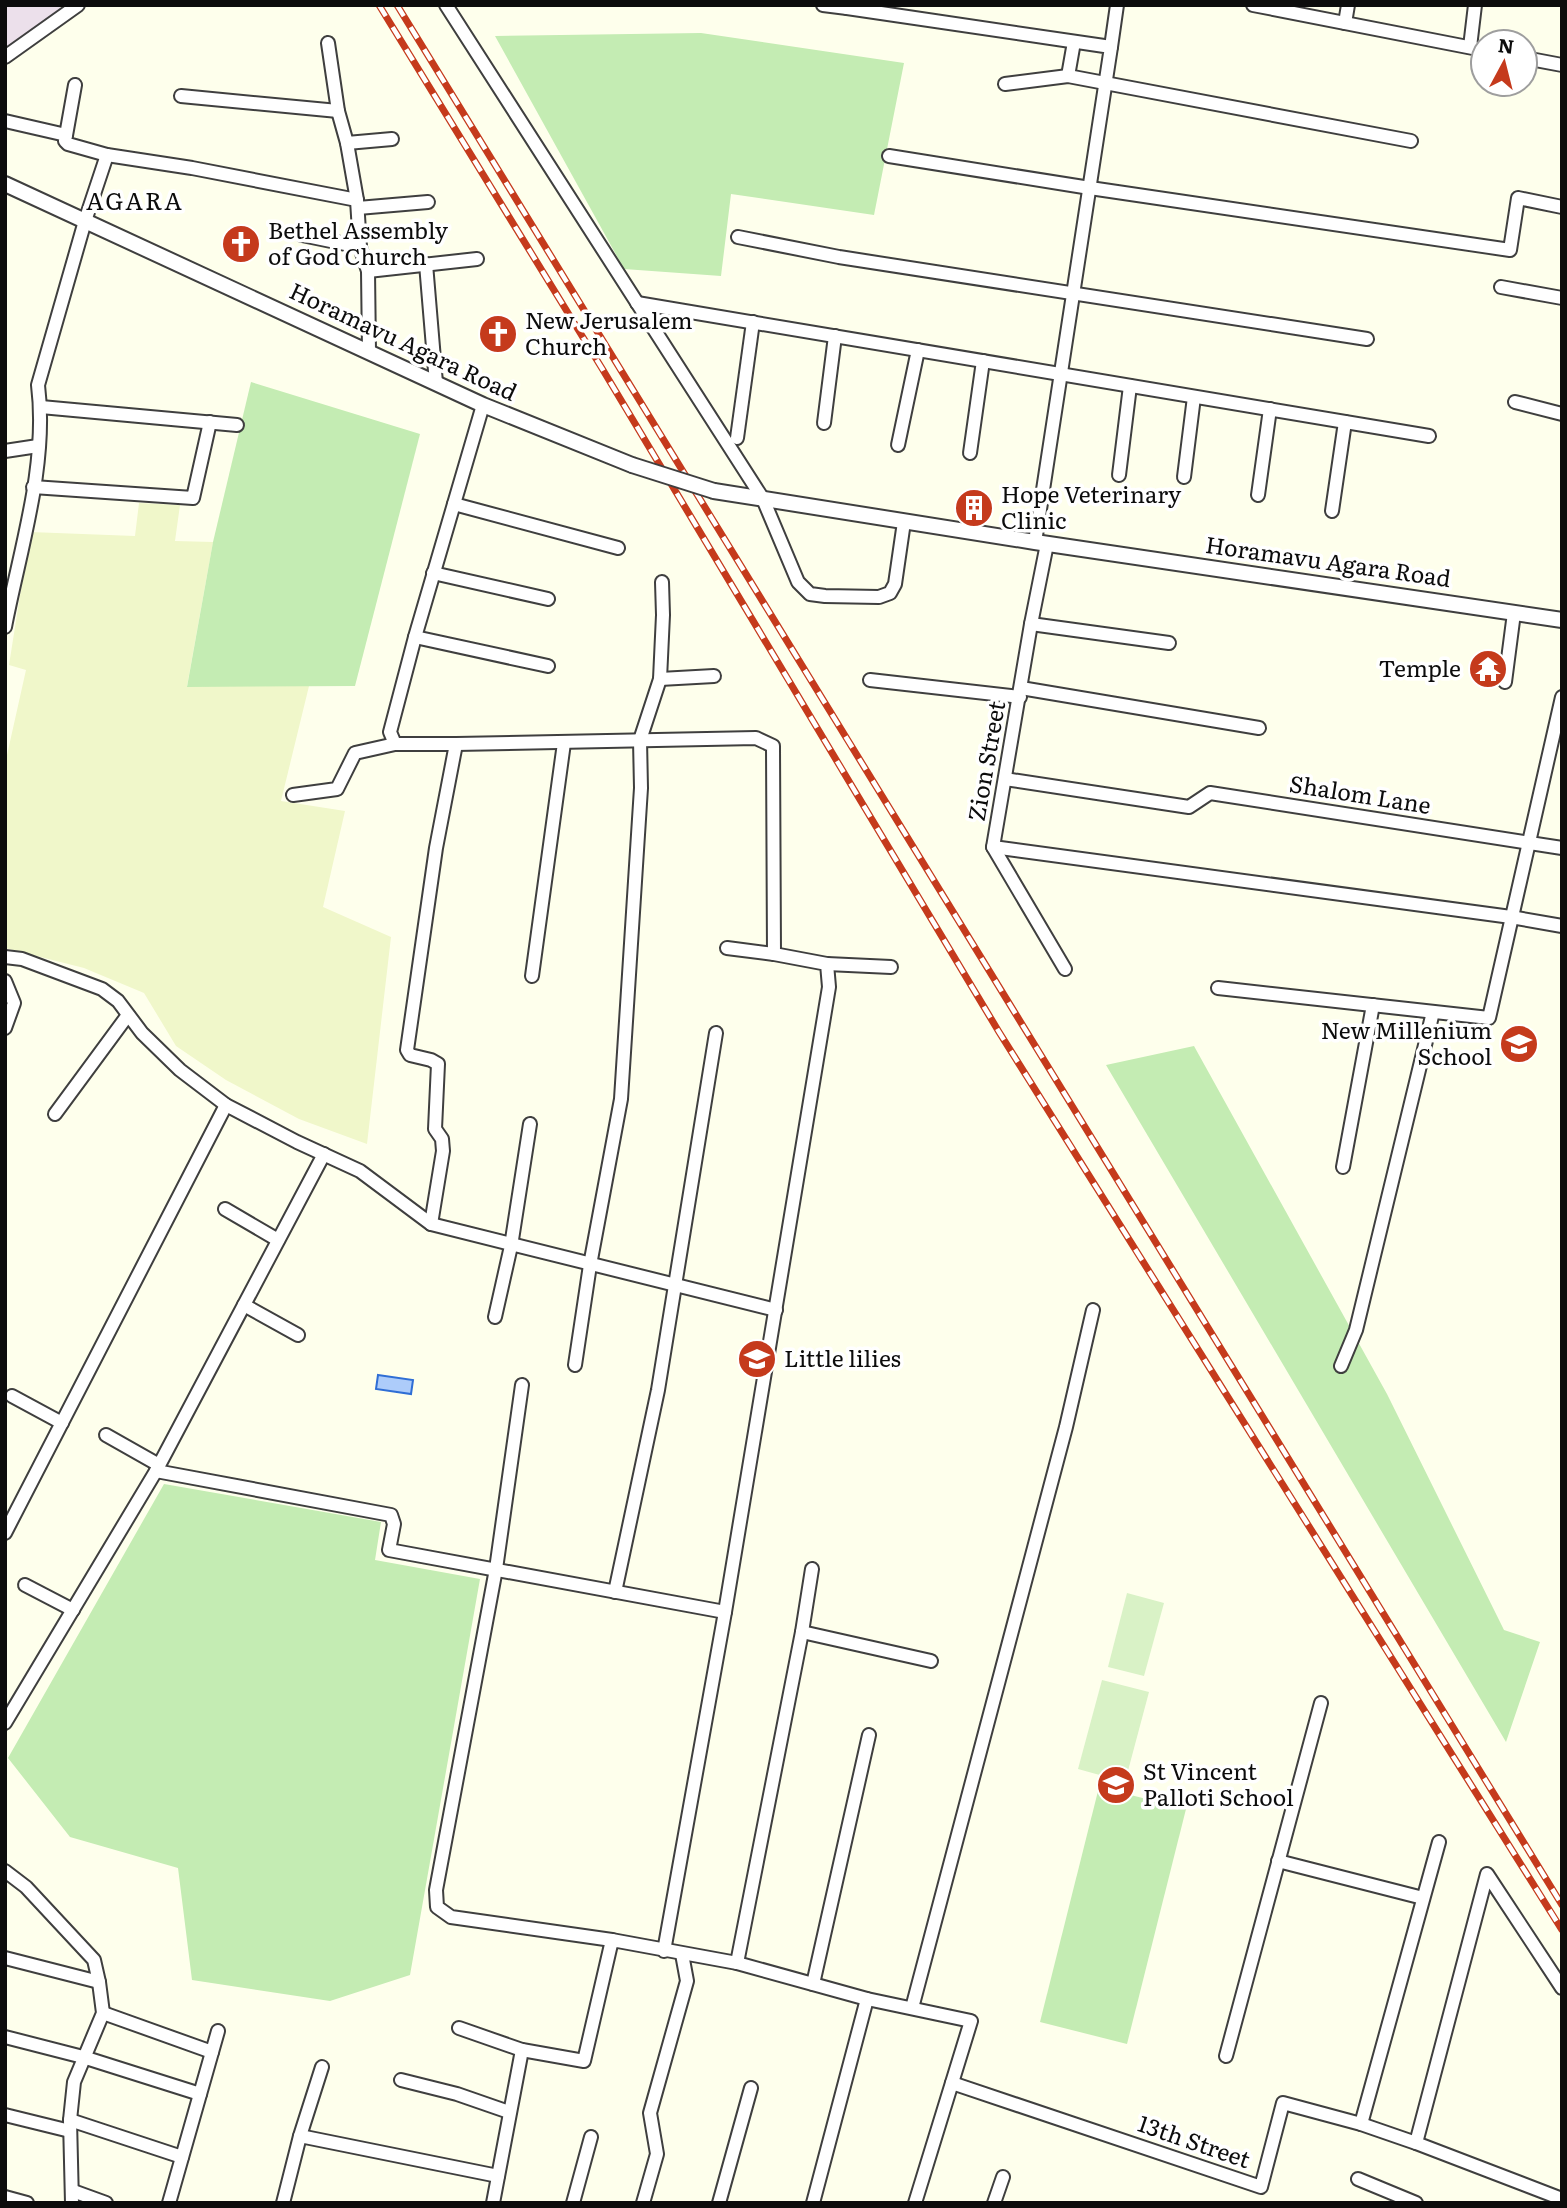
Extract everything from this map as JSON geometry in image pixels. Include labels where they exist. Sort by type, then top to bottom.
[{"type":"street","points":[[5,57],[78,5]]},
{"type":"street","points":[[446,5],[763,499],[798,582],[810,594],[825,596],[879,597],[890,593],[895,584],[904,522]]},
{"type":"street","points":[[823,5],[1111,47]]},
{"type":"street","name":"Zion Street","points":[[1065,969],[993,847],[1031,624],[1061,374],[1118,5]]},
{"type":"street","points":[[1253,5],[1469,48]]},
{"type":"street","points":[[1345,23],[1349,5]]},
{"type":"street","points":[[1475,5],[1476,28]]},
{"type":"street","points":[[1068,76],[1074,42]]},
{"type":"street","points":[[328,43],[338,111],[347,143],[357,204],[360,247],[368,271],[369,351]]},
{"type":"street","points":[[1539,61],[1562,65]]},
{"type":"street","points":[[1005,84],[1068,76],[1411,141]]},
{"type":"street","points":[[75,85],[65,141],[68,144],[107,155],[192,168],[357,204],[428,202]]},
{"type":"street","points":[[181,96],[338,111]]},
{"type":"street","points":[[5,121],[66,135]]},
{"type":"street","points":[[347,143],[392,139]]},
{"type":"street","points":[[5,626],[33,487],[41,407],[38,385],[85,221],[107,155]]},
{"type":"street","points":[[889,156],[1510,250],[1518,198],[1562,207]]},
{"type":"street","name":"Horamavu Agara Road","points":[[6,186],[483,405],[632,466],[714,491],[1041,543],[1562,620]]},
{"type":"street","points":[[302,235],[360,247]]},
{"type":"street","points":[[738,237],[839,257],[1367,339]]},
{"type":"street","points":[[368,271],[477,259]]},
{"type":"street","points":[[426,264],[436,383]]},
{"type":"street","points":[[1501,287],[1562,298]]},
{"type":"street","points":[[637,303],[1429,436]]},
{"type":"street","points":[[737,438],[753,322]]},
{"type":"street","points":[[824,424],[835,336]]},
{"type":"street","points":[[898,445],[918,350]]},
{"type":"street","points":[[970,453],[983,361]]},
{"type":"street","points":[[1119,475],[1130,386]]},
{"type":"street","points":[[1184,477],[1194,397]]},
{"type":"street","points":[[1515,402],[1562,414]]},
{"type":"street","points":[[395,744],[390,732],[433,573],[483,405]]},
{"type":"street","points":[[41,407],[237,425]]},
{"type":"street","points":[[1258,495],[1270,410]]},
{"type":"street","points":[[33,487],[193,498],[210,422]]},
{"type":"street","points":[[1332,511],[1345,422]]},
{"type":"street","points":[[5,451],[38,446]]},
{"type":"street","points":[[454,504],[618,548]]},
{"type":"street","points":[[433,573],[548,599]]},
{"type":"street","points":[[575,1365],[590,1265],[621,1099],[641,788],[640,740],[660,679],[662,582]]},
{"type":"street","points":[[1505,682],[1514,613]]},
{"type":"street","points":[[1031,624],[1169,643]]},
{"type":"street","points":[[415,638],[548,666]]},
{"type":"street","points":[[660,679],[714,676]]},
{"type":"street","points":[[870,680],[1020,692],[1259,728]]},
{"type":"street","points":[[1218,988],[1489,1018],[1562,696]]},
{"type":"street","points":[[293,796],[337,789],[355,753],[395,744],[756,738],[773,746],[774,954]]},
{"type":"street","points":[[532,976],[564,743]]},
{"type":"street","points":[[431,1224],[443,1151],[442,1139],[435,1129],[438,1064],[410,1055],[407,1050],[436,848],[456,744]]},
{"type":"street","name":"Shalom Lane","points":[[1005,779],[1189,807],[1210,793],[1562,848]]},
{"type":"street","points":[[993,847],[1562,926]]},
{"type":"street","points":[[727,948],[827,964],[891,967]]},
{"type":"street","points":[[5,957],[22,959],[102,989],[118,1001],[142,1033],[180,1070],[226,1105],[360,1171],[431,1224],[776,1310]]},
{"type":"street","points":[[664,1951],[776,1310],[829,987],[827,964]]},
{"type":"street","points":[[5,981],[14,1003],[5,1028]]},
{"type":"street","points":[[1343,1167],[1373,1005]]},
{"type":"street","points":[[1341,1366],[1356,1330],[1433,1012]]},
{"type":"street","points":[[55,1114],[128,1015]]},
{"type":"street","points":[[615,1591],[658,1390],[716,1033]]},
{"type":"street","points":[[5,1533],[226,1105]]},
{"type":"street","points":[[495,1317],[511,1246],[530,1124]]},
{"type":"street","points":[[5,1723],[158,1468],[324,1154]]},
{"type":"street","points":[[225,1209],[278,1240]]},
{"type":"street","points":[[244,1305],[298,1335]]},
{"type":"street","points":[[912,2008],[1066,1427],[1093,1310]]},
{"type":"street","points":[[522,1385],[496,1569],[436,1890],[437,1907],[451,1917],[612,1940],[737,1963],[867,1999],[971,2021],[915,2203]]},
{"type":"street","points":[[12,1396],[62,1423]]},
{"type":"street","points":[[106,1435],[158,1468],[391,1515],[394,1524],[389,1550],[725,1612]]},
{"type":"street","points":[[737,1963],[812,1569]]},
{"type":"street","points":[[25,1585],[73,1610]]},
{"type":"street","points":[[802,1632],[931,1661]]},
{"type":"street","points":[[1226,2056],[1321,1703]]},
{"type":"street","points":[[813,1984],[869,1735]]},
{"type":"street","points":[[1361,2124],[1439,1842]]},
{"type":"street","points":[[1278,1861],[1423,1898]]},
{"type":"street","points":[[5,1871],[26,1887],[94,1960],[103,2013],[74,2082],[70,2126],[73,2197],[106,2203]]},
{"type":"street","points":[[1416,2143],[1488,1874],[1562,1988]]},
{"type":"street","points":[[459,2028],[522,2050],[584,2061],[612,1940]]},
{"type":"street","points":[[643,2203],[657,2154],[650,2113],[687,1980],[682,1954]]},
{"type":"street","points":[[5,1958],[99,1982]]},
{"type":"street","points":[[813,2203],[867,1999]]},
{"type":"street","points":[[103,2013],[212,2052]]},
{"type":"street","points":[[169,2203],[218,2031]]},
{"type":"street","points":[[5,2037],[83,2057],[200,2094]]},
{"type":"street","points":[[493,2203],[522,2050]]},
{"type":"street","points":[[283,2203],[300,2136],[322,2067]]},
{"type":"street","points":[[401,2080],[457,2094],[509,2112]]},
{"type":"street","name":"13th Street","points":[[952,2083],[1261,2187],[1283,2103],[1361,2124],[1562,2199]]},
{"type":"street","points":[[719,2203],[751,2088]]},
{"type":"street","points":[[5,2115],[70,2126],[182,2157]]},
{"type":"street","points":[[300,2136],[498,2176]]},
{"type":"street","points":[[573,2203],[591,2137]]},
{"type":"street","points":[[995,2203],[1003,2176]]},
{"type":"street","points":[[1358,2179],[1399,2200],[1416,2203]]},
{"type":"street","points":[[5,2197],[27,2203]]},
{"type":"shaded area","points":[[5,5],[62,5],[58,11],[5,50]]},
{"type":"green space","points":[[701,33],[904,63],[874,215],[731,194],[721,276],[624,269],[495,36]]},
{"type":"green space","points":[[251,382],[420,434],[355,686],[187,687],[213,542]]},
{"type":"green space","points":[[139,503],[180,505],[175,541],[213,542],[187,686],[309,686],[281,801],[345,811],[323,907],[391,937],[367,1144],[299,1119],[226,1080],[176,1046],[144,993],[84,968],[5,948],[5,764],[26,670],[9,665],[30,532],[135,536]]},
{"type":"green space","points":[[1194,1046],[1387,1394],[1504,1630],[1540,1642],[1506,1742],[1106,1065]]},
{"type":"green space","points":[[164,1484],[381,1522],[375,1560],[480,1579],[410,1975],[330,2001],[192,1980],[178,1868],[70,1837],[8,1758]]},
{"type":"green space","points":[[1127,1593],[1164,1603],[1144,1676],[1108,1667]]},
{"type":"green space","points":[[1102,1680],[1149,1692],[1125,1782],[1078,1769]]},
{"type":"green space","points":[[1099,1787],[1186,1809],[1127,2044],[1040,2022]]},
{"type":"water","points":[[378,1375],[413,1380],[411,1394],[376,1389]]},
{"type":"railway","points":[[379,5],[603,370],[999,1032],[1562,1930]]},
{"type":"railway","points":[[397,5],[1562,1905]]},
{"type":"place","name":"Bethel Assembly of God Church","points":[[241,244]]},
{"type":"place","name":"New Jerusalem Church","points":[[498,334]]},
{"type":"place","name":"Hope Veterinary Clinic","points":[[974,508]]},
{"type":"place","name":"Temple","points":[[1488,669]]},
{"type":"place","name":"New Millenium School","points":[[1519,1044]]},
{"type":"place","name":"Little lilies","points":[[757,1359]]},
{"type":"place","name":"St Vincent Palloti School","points":[[1116,1785]]},
{"type":"district","name":"AGARA","points":[[135,202]]}]
